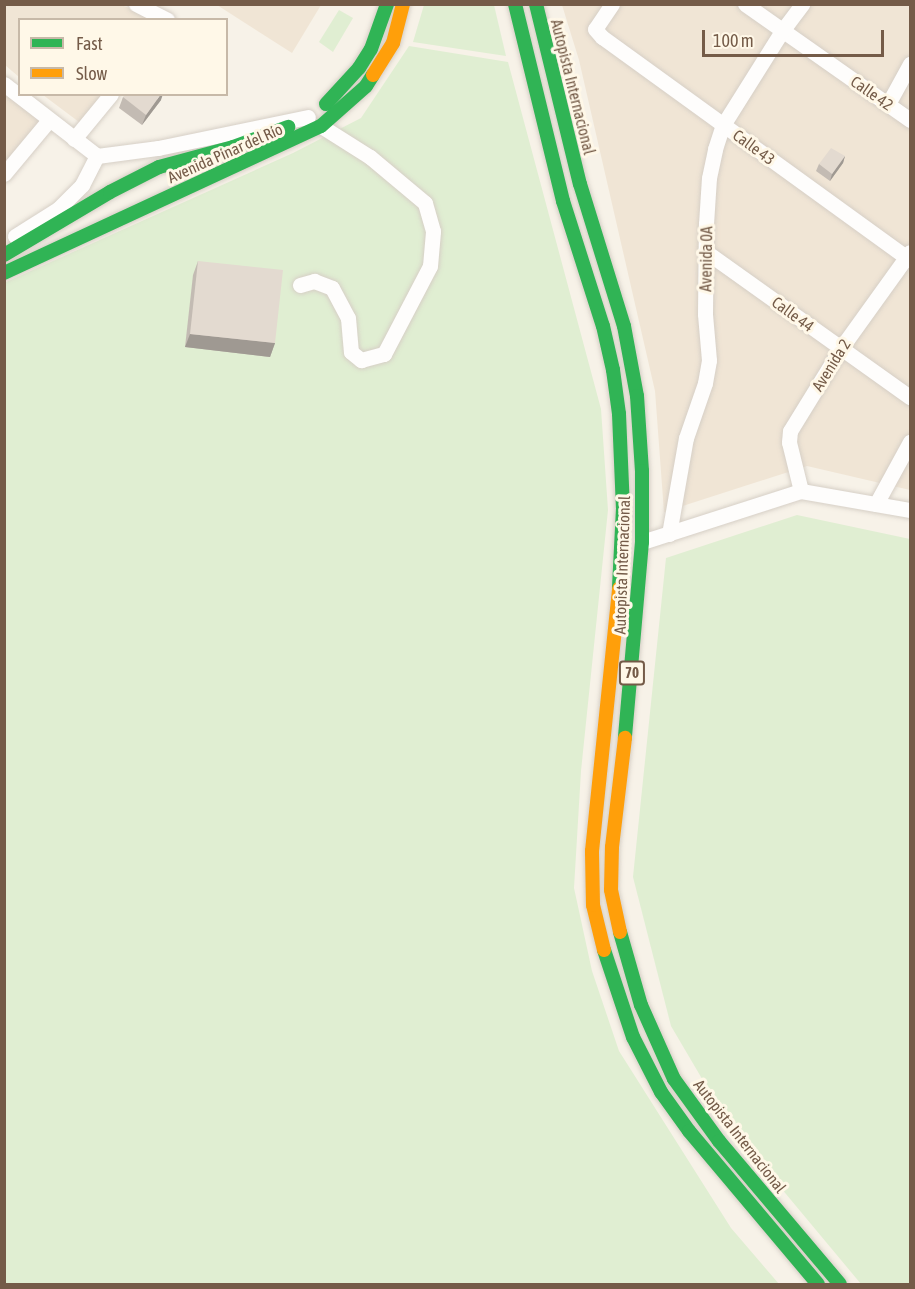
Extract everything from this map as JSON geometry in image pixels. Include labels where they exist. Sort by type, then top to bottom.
[{"type":"main road","name":"Avenida Pinar del Río","points":[[4,255],[110,192],[159,167],[233,147],[308,117],[330,101],[359,68],[371,49],[387,4]]},
{"type":"main road","name":"Avenida Pinar del Río","points":[[4,273],[321,126],[366,86],[393,43],[403,4]]},
{"type":"main road","name":"Autopista Internacional","points":[[515,4],[563,201],[603,326],[613,370],[619,414],[623,508],[621,560],[609,699],[591,851],[593,904],[601,940],[633,1037],[661,1092],[696,1140],[818,1284]]},
{"type":"main road","name":"Autopista Internacional","points":[[536,4],[580,184],[630,348],[640,446],[642,542],[630,701],[612,847],[611,890],[619,929],[650,1031],[674,1079],[719,1141],[840,1284]]},
{"type":"main road","points":[[159,167],[152,174],[151,184],[157,192],[171,195]]},
{"type":"main road","points":[[110,192],[121,190],[130,198],[130,209],[122,218]]},
{"type":"street","points":[[136,4],[162,18]]},
{"type":"street","name":"Calle 43","points":[[612,4],[595,29],[597,33],[909,257]]},
{"type":"street","name":"Calle 42","points":[[745,4],[910,120]]},
{"type":"street","name":"Avenida 0A","points":[[669,534],[686,438],[705,383],[708,360],[705,251],[709,178],[723,125],[782,31],[802,4]]},
{"type":"street","points":[[888,104],[910,64]]},
{"type":"street","points":[[4,84],[18,95]]},
{"type":"street","points":[[19,96],[97,156],[158,148],[308,117]]},
{"type":"street","points":[[74,139],[109,96]]},
{"type":"street","points":[[4,174],[49,120]]},
{"type":"street","points":[[300,285],[314,281],[332,288],[348,318],[351,352],[361,360],[384,354],[430,266],[433,231],[425,203],[370,157],[321,126]]},
{"type":"street","points":[[4,243],[58,208],[82,185],[97,156]]},
{"type":"street","name":"Calle 44","points":[[705,251],[910,398]]},
{"type":"street","name":"Avenida 2","points":[[801,491],[789,442],[790,431],[841,348],[909,257]]},
{"type":"street","points":[[876,504],[910,442]]},
{"type":"street","points":[[642,542],[801,491],[910,510]]},
{"type":"shaded area","points":[[4,5],[121,5],[157,18],[18,18],[18,76],[5,65]]},
{"type":"shaded area","points":[[217,5],[321,5],[292,53]]},
{"type":"shaded area","points":[[562,5],[910,5],[910,490],[807,466],[664,512],[655,391],[579,60]]},
{"type":"shaded area","points":[[5,88],[45,121],[5,167]]},
{"type":"shaded area","points":[[44,96],[111,96],[87,128]]},
{"type":"green space","points":[[424,5],[494,5],[506,56],[413,42]]},
{"type":"green space","points":[[339,10],[353,18],[333,52],[319,42]]},
{"type":"green space","points":[[409,46],[508,62],[601,409],[608,510],[581,771],[574,888],[592,971],[619,1051],[731,1228],[779,1284],[5,1284],[4,283],[293,153],[361,118]]},
{"type":"green space","points":[[797,515],[910,539],[910,1284],[861,1284],[731,1128],[671,1026],[633,877],[666,558]]},
{"type":"building","points":[[124,96],[160,96],[146,115]]},
{"type":"building","points":[[831,148],[845,156],[832,174],[819,164]]},
{"type":"building","points":[[198,261],[283,270],[275,343],[190,334]]},
{"type":"traffic: fast","points":[[326,104],[359,68],[371,49],[387,4]]},
{"type":"traffic: fast","points":[[515,4],[563,201],[603,326],[613,370],[619,414],[623,508],[619,588]]},
{"type":"traffic: fast","points":[[536,4],[580,184],[624,326],[637,396],[642,471],[642,542],[625,738]]},
{"type":"traffic: fast","points":[[4,273],[321,126],[366,86],[373,75]]},
{"type":"traffic: fast","points":[[4,255],[110,192],[159,167],[233,147],[288,127]]},
{"type":"traffic: fast","points":[[620,932],[641,1005],[674,1079],[719,1141],[840,1284]]},
{"type":"traffic: fast","points":[[604,950],[633,1037],[661,1092],[689,1131],[818,1284]]},
{"type":"traffic: slow","points":[[373,75],[393,43],[403,4]]},
{"type":"traffic: slow","points":[[604,950],[593,905],[592,851],[619,588]]},
{"type":"traffic: slow","points":[[620,932],[611,890],[612,847],[625,738]]}]
